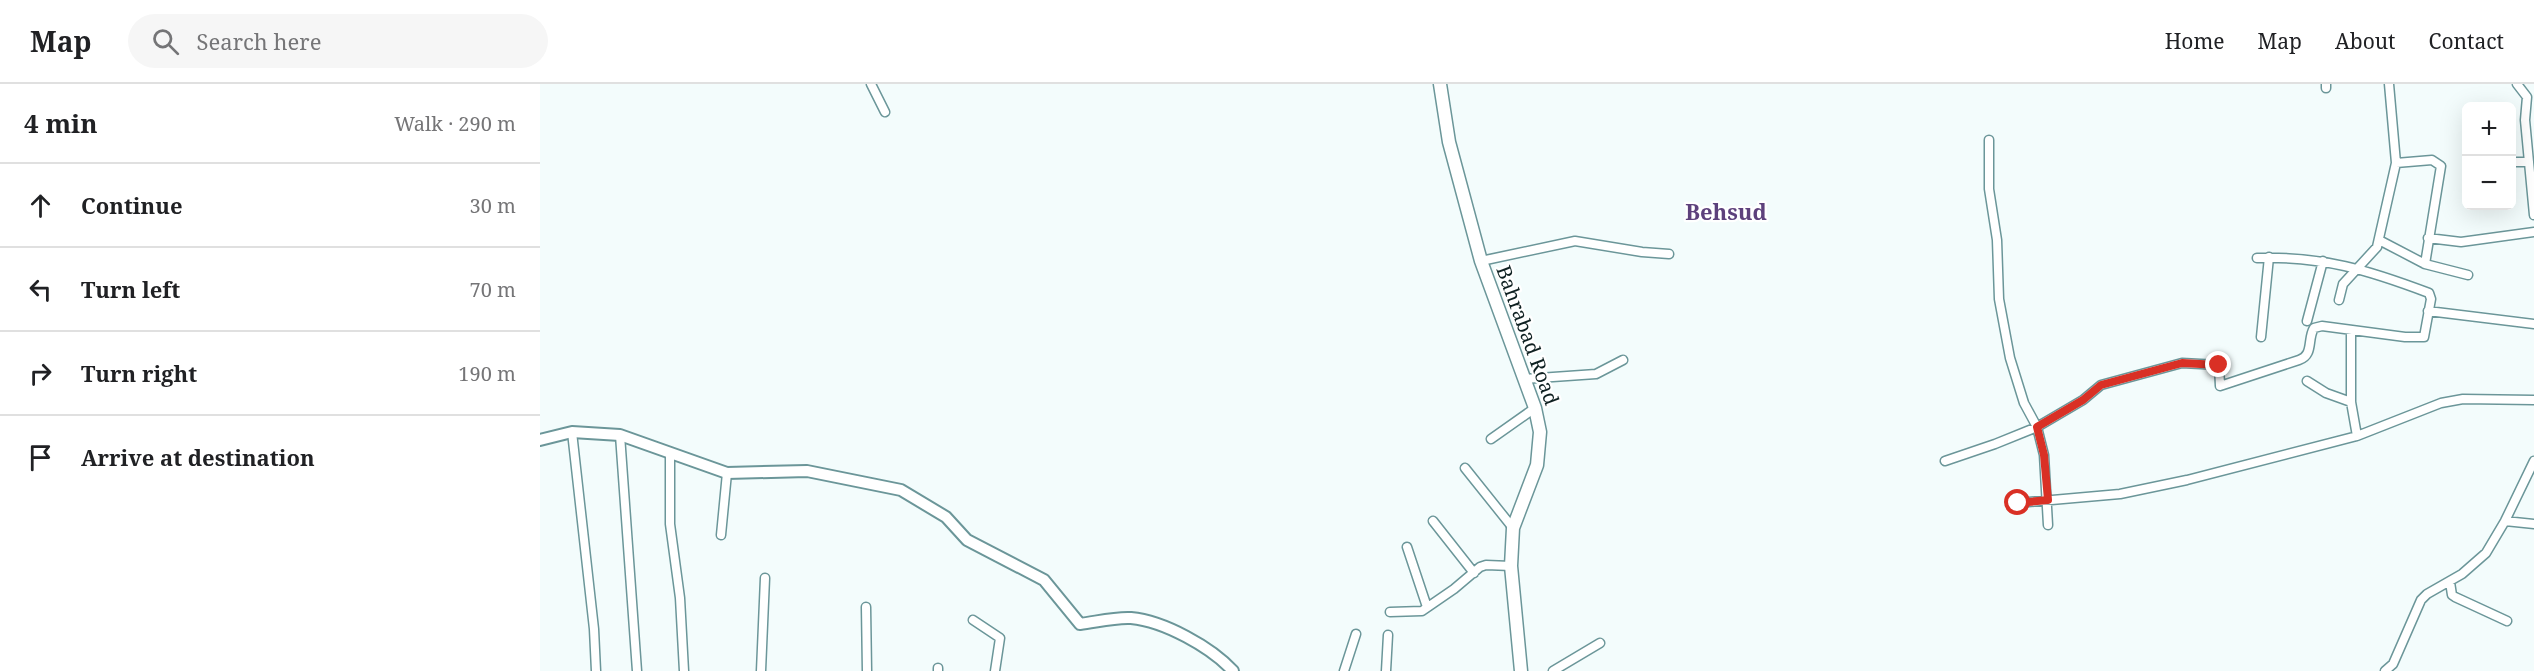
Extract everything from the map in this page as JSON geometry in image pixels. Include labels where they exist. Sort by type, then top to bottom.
[{"type":"main road","name":"Bahrabad Road","points":[[1440,84],[1449,142],[1481,261],[1535,408],[1540,432],[1537,465],[1514,528],[1511,566],[1521,671]]},
{"type":"street","points":[[871,84],[885,112]]},
{"type":"street","points":[[2339,300],[2343,284],[2377,247],[2379,240],[2396,163],[2389,84]]},
{"type":"street","points":[[2517,84],[2527,98],[2529,162],[2534,215]]},
{"type":"street","points":[[1989,140],[1989,189],[1997,240],[1999,299],[2010,358],[2024,403],[2037,427],[2044,455],[2048,525]]},
{"type":"street","points":[[2396,163],[2432,160],[2441,166],[2425,264]]},
{"type":"street","points":[[2516,162],[2529,162]]},
{"type":"street","points":[[2428,238],[2462,242],[2534,232]]},
{"type":"street","points":[[2379,240],[2425,264],[2468,274]]},
{"type":"street","points":[[1481,261],[1575,241],[1669,254]]},
{"type":"street","points":[[2261,337],[2269,257]]},
{"type":"street","points":[[1945,460],[1995,444],[2037,427],[2083,400],[2101,385],[2182,363],[2219,365],[2220,386],[2306,358],[2309,353],[2310,334],[2314,328],[2322,326],[2424,337],[2431,299],[2429,293],[2358,268],[2295,257],[2257,258]]},
{"type":"street","points":[[2307,321],[2323,261]]},
{"type":"street","points":[[2428,311],[2534,324]]},
{"type":"street","points":[[2351,330],[2351,402],[2357,436]]},
{"type":"street","points":[[1524,380],[1596,374],[1623,360]]},
{"type":"street","points":[[2307,381],[2326,393],[2351,402]]},
{"type":"street","points":[[2018,503],[2120,494],[2143,489],[2357,436],[2441,403],[2463,399],[2534,400]]},
{"type":"street","points":[[1491,439],[1535,408]]},
{"type":"street","points":[[572,432],[593,619],[596,671]]},
{"type":"street","points":[[540,440],[572,432],[620,435],[727,473],[807,471],[902,490],[946,518],[967,540],[1044,580],[1080,624],[1128,618],[1152,621],[1219,656],[1233,671]]},
{"type":"street","points":[[620,435],[638,671]]},
{"type":"street","points":[[670,453],[670,524],[680,598],[684,671]]},
{"type":"street","points":[[2385,671],[2393,664],[2421,600],[2427,594],[2450,582],[2486,552],[2505,521],[2534,461]]},
{"type":"street","points":[[1465,468],[1514,528]]},
{"type":"street","points":[[721,535],[727,473]]},
{"type":"street","points":[[1434,520],[1474,573]]},
{"type":"street","points":[[2505,521],[2534,524]]},
{"type":"street","points":[[1407,547],[1426,608]]},
{"type":"street","points":[[1390,612],[1414,613],[1426,608],[1486,565],[1511,566]]},
{"type":"street","points":[[761,671],[765,578]]},
{"type":"street","points":[[2450,582],[2452,594],[2456,597],[2507,621]]},
{"type":"street","points":[[866,607],[867,671]]},
{"type":"street","points":[[973,621],[1000,638],[995,671]]},
{"type":"street","points":[[1344,671],[1356,634]]},
{"type":"street","points":[[1386,671],[1388,635]]},
{"type":"street","points":[[1553,671],[1600,643]]},
{"type":"district","name":"Behsud","points":[[1726,211]]},
{"type":"route","points":[[2018,503],[2048,500],[2044,455],[2037,427],[2083,400],[2101,385],[2182,363],[2219,365]]}]
